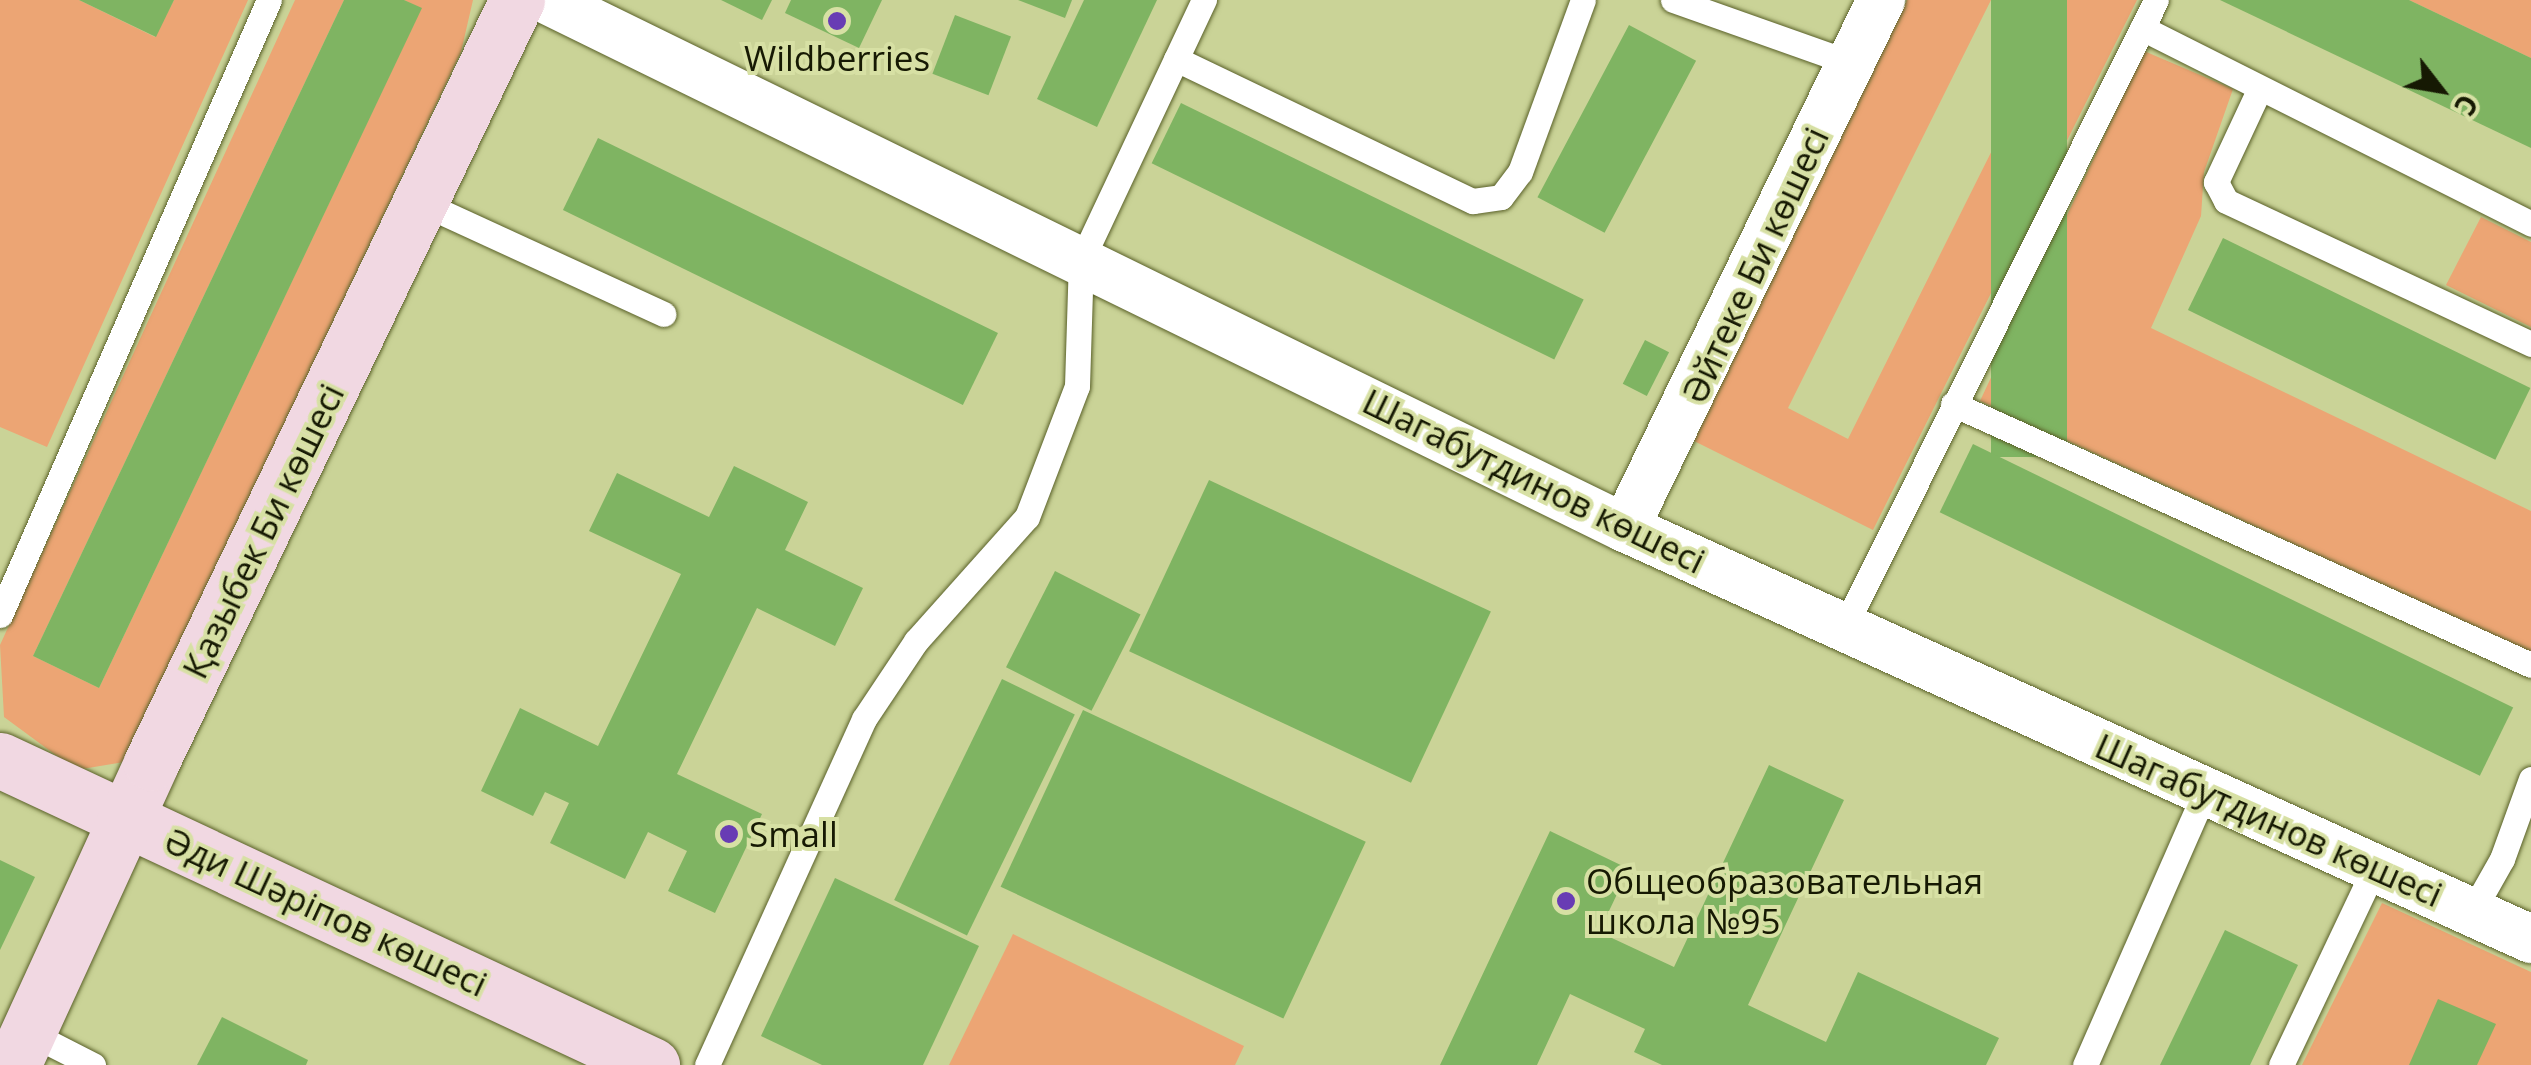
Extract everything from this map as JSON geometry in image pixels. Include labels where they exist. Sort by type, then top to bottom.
[{"type":"street","name":"Қазыбек Би көшесі","points":[[21,1049],[126,818],[518,0]]},
{"type":"street","name":"Шагабутдинов көшесі","points":[[547,0],[1625,528],[2531,940]]},
{"type":"street","name":"Әйтеке Би көшесі","points":[[1625,528],[1881,0]]},
{"type":"street","name":"Әди Шәріпов көшесі","points":[[0,760],[652,1065]]},
{"type":"lane","points":[[0,615],[269,0]]},
{"type":"lane","points":[[708,1065],[864,719],[916,641],[1028,517],[1078,386],[1081,261],[1204,0]]},
{"type":"lane","points":[[1176,59],[1473,202],[1501,197],[1520,172],[1583,0]]},
{"type":"lane","points":[[1673,0],[1851,63]]},
{"type":"lane","points":[[1844,628],[2156,0]]},
{"type":"lane","points":[[2142,28],[2531,224]]},
{"type":"lane","points":[[2260,88],[2216,182],[2226,202],[2531,344]]},
{"type":"lane","points":[[420,202],[663,314]]},
{"type":"lane","points":[[1953,404],[2531,665]]},
{"type":"lane","points":[[2472,912],[2502,859],[2531,779]]},
{"type":"lane","points":[[2085,1065],[2205,792]]},
{"type":"lane","points":[[2281,1065],[2374,868]]},
{"type":"lane","points":[[21,1049],[93,1065]]},
{"type":"shaded area","points":[[0,0],[79,0],[155,37],[174,0],[248,0],[47,447],[0,427]]},
{"type":"shaded area","points":[[295,0],[344,0],[33,656],[99,688],[421,9],[404,0],[473,0],[461,52],[124,762],[76,770],[4,717],[0,645]]},
{"type":"shaded area","points":[[1907,0],[1991,0],[1788,408],[1848,439],[2067,0],[2137,0],[1873,530],[1694,441]]},
{"type":"shaded area","points":[[2409,0],[2531,0],[2531,58]]},
{"type":"shaded area","points":[[2144,51],[2233,89],[2204,172],[2201,216],[2151,328],[2531,511],[2531,652],[1980,401]]},
{"type":"shaded area","points":[[2481,217],[2531,242],[2531,327],[2446,285]]},
{"type":"shaded area","points":[[2382,903],[2531,972],[2531,1065],[2302,1065]]},
{"type":"shaded area","points":[[1013,934],[1244,1046],[1235,1065],[949,1065]]},
{"type":"building","points":[[79,0],[174,0],[156,37]]},
{"type":"building","points":[[344,0],[404,0],[422,8],[99,688],[33,656]]},
{"type":"building","points":[[721,0],[772,0],[762,20]]},
{"type":"building","name":"Wildberries","points":[[791,0],[882,0],[859,48],[785,13]]},
{"type":"building","points":[[1018,0],[1072,0],[1065,18]]},
{"type":"building","points":[[1084,0],[1157,0],[1097,127],[1037,99]]},
{"type":"building","points":[[1991,0],[2067,0],[2067,457],[1991,457]]},
{"type":"building","points":[[2220,0],[2409,0],[2531,58],[2531,148]]},
{"type":"building","points":[[955,15],[1011,37],[988,95],[932,74]]},
{"type":"building","points":[[1629,25],[1696,61],[1605,233],[1537,197]]},
{"type":"building","points":[[1181,103],[1584,299],[1554,360],[1152,163]]},
{"type":"building","points":[[598,138],[998,333],[963,405],[563,210]]},
{"type":"building","points":[[2223,238],[2530,388],[2495,460],[2188,310]]},
{"type":"building","points":[[1645,340],[1669,352],[1647,396],[1623,384]]},
{"type":"building","points":[[1973,444],[2513,707],[2480,776],[1940,512]]},
{"type":"building","points":[[734,466],[808,502],[785,550],[863,588],[835,646],[757,608],[677,774],[762,814],[715,913],[668,891],[687,851],[648,832],[625,879],[550,843],[569,803],[545,792],[533,816],[481,791],[520,708],[598,746],[681,574],[589,531],[617,473],[709,517]]},
{"type":"building","points":[[1209,480],[1491,611],[1411,783],[1129,651]]},
{"type":"building","points":[[1055,571],[1141,615],[1092,711],[1006,667]]},
{"type":"building","points":[[1002,679],[1075,715],[967,936],[894,900]]},
{"type":"building","points":[[1083,710],[1366,842],[1283,1019],[1001,887]]},
{"type":"building","name":"Общеобразовательная школа №95","points":[[1769,765],[1844,800],[1748,1005],[1826,1042],[1858,972],[1999,1038],[1986,1065],[1662,1065],[1634,1052],[1645,1029],[1570,994],[1537,1065],[1440,1065],[1550,831],[1629,869],[1599,932],[1674,967]]},
{"type":"building","points":[[0,860],[35,877],[0,950]]},
{"type":"building","points":[[835,878],[979,946],[923,1065],[822,1065],[761,1036]]},
{"type":"building","points":[[2225,930],[2298,965],[2250,1065],[2160,1065]]},
{"type":"building","points":[[2438,999],[2496,1024],[2477,1065],[2409,1065]]},
{"type":"building","points":[[222,1017],[308,1060],[306,1065],[197,1065]]},
{"type":"place","name":"Wildberries","points":[[837,21]]},
{"type":"place","name":"Small","points":[[729,834]]},
{"type":"place","name":"Общеобразовательная школа №95","points":[[1566,901]]}]
